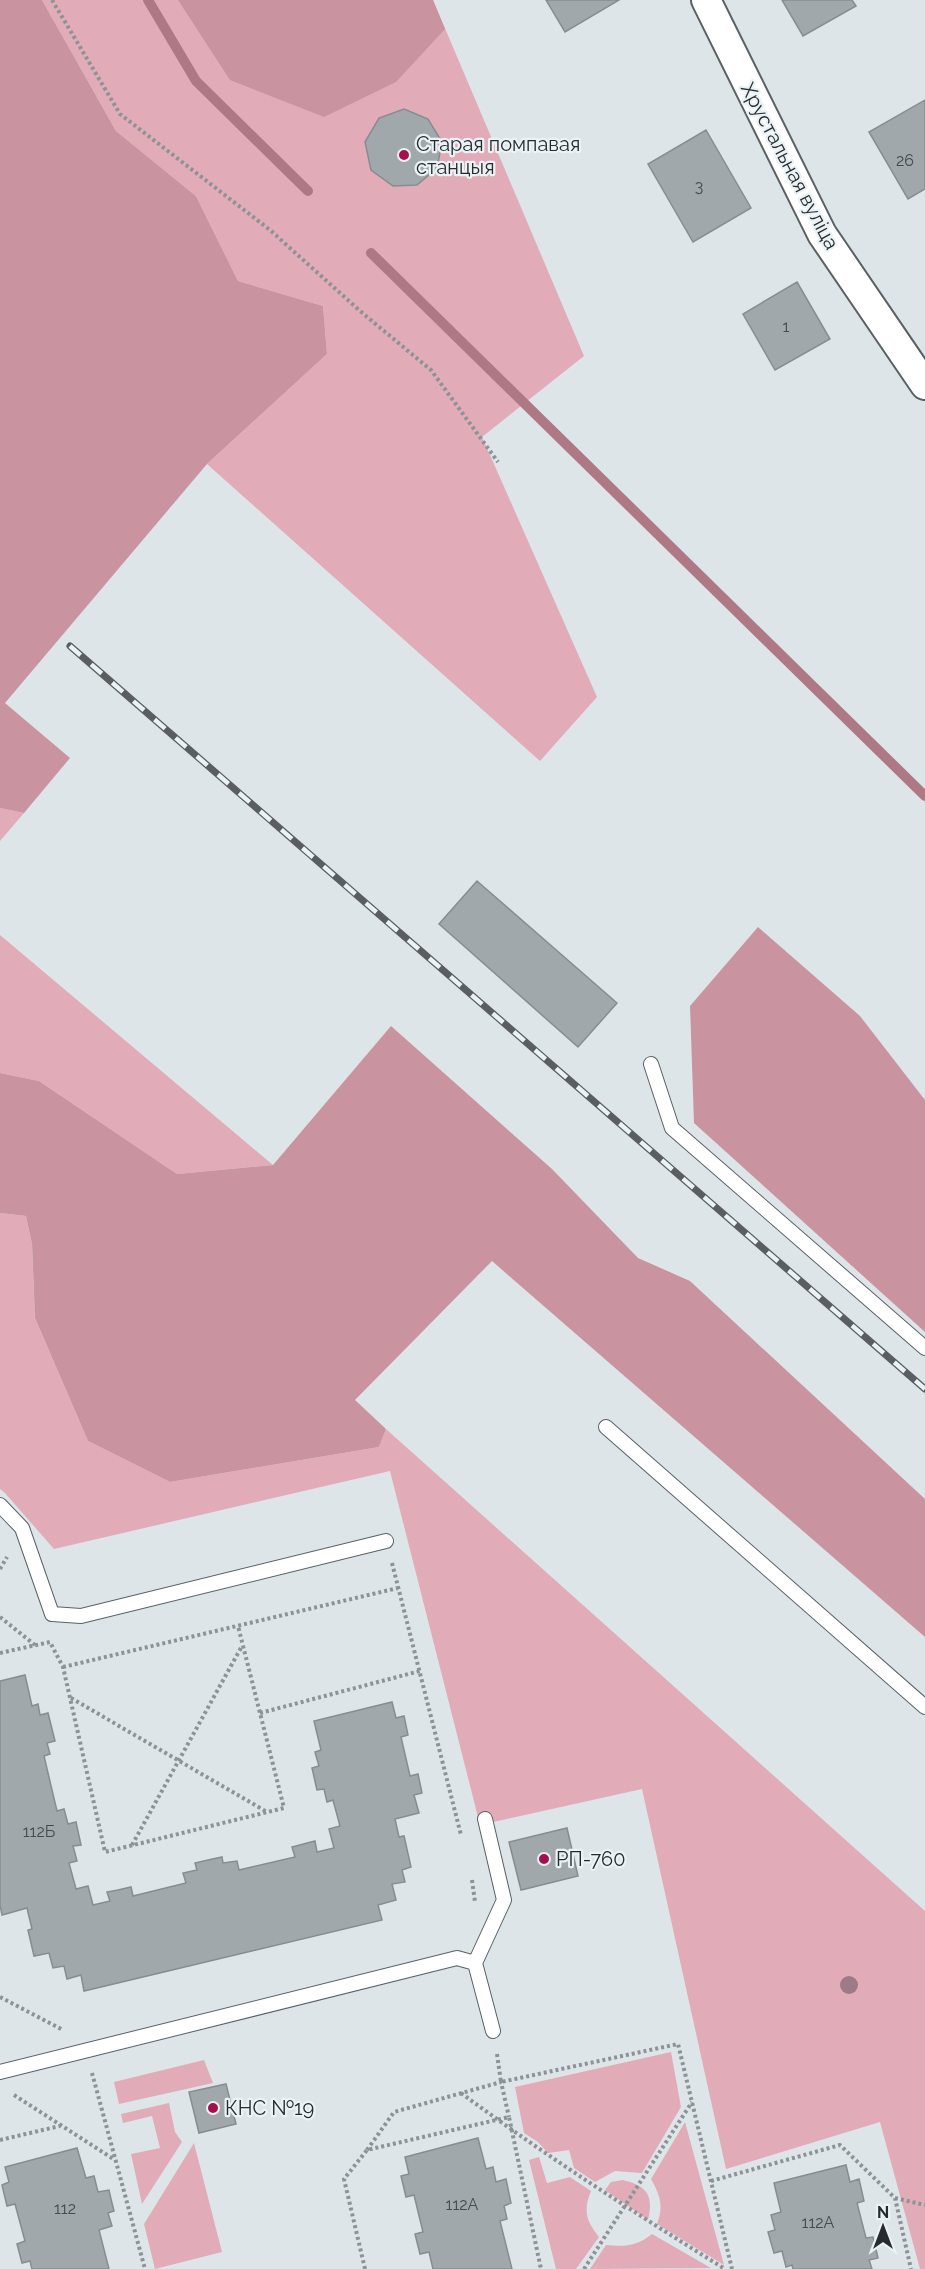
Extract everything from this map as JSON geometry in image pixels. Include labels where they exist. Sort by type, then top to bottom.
[{"type":"street","name":"Хрустальная вуліца","points":[[706,0],[822,234],[925,385]]},
{"type":"lane","points":[[651,1064],[672,1128],[925,1348]]},
{"type":"lane","points":[[606,1427],[925,1707]]},
{"type":"lane","points":[[0,1505],[22,1528],[52,1614],[81,1616],[386,1541]]},
{"type":"lane","points":[[484,1819],[504,1900],[476,1963],[493,2031]]},
{"type":"lane","points":[[0,2072],[457,1958],[476,1963]]},
{"type":"path","points":[[52,0],[120,114],[270,230],[360,311],[431,370],[498,462]]},
{"type":"path","points":[[386,1541],[463,1842]]},
{"type":"path","points":[[63,1667],[398,1588]]},
{"type":"path","points":[[0,1617],[36,1645]]},
{"type":"path","points":[[0,1653],[51,1642],[63,1667],[105,1852],[284,1808],[238,1626]]},
{"type":"path","points":[[132,1845],[243,1645]]},
{"type":"path","points":[[260,1713],[420,1671]]},
{"type":"path","points":[[70,1698],[267,1812]]},
{"type":"path","points":[[471,1876],[475,1905]]},
{"type":"path","points":[[0,1996],[63,2030],[86,2049],[145,2269]]},
{"type":"path","points":[[493,2031],[501,2082],[541,2269]]},
{"type":"path","points":[[365,2269],[344,2179],[394,2112],[501,2082],[678,2044],[732,2269]]},
{"type":"path","points":[[461,2093],[512,2131],[624,2207],[724,2269]]},
{"type":"path","points":[[14,2095],[116,2160]]},
{"type":"path","points":[[584,2269],[692,2102]]},
{"type":"path","points":[[367,2150],[509,2117]]},
{"type":"path","points":[[0,2140],[60,2126]]},
{"type":"path","points":[[711,2181],[840,2145],[895,2198],[925,2205]]},
{"type":"path","points":[[895,2198],[911,2269]]},
{"type":"shaded area","points":[[0,0],[42,0],[116,131],[196,196],[238,281],[323,306],[327,354],[207,464],[5,703],[70,758],[24,813],[0,808]]},
{"type":"shaded area","points":[[42,0],[433,0],[584,356],[482,437],[597,697],[540,761],[207,464],[327,354],[323,306],[238,281],[196,196],[116,131]]},
{"type":"shaded area","points":[[178,0],[433,0],[445,29],[396,82],[324,117],[230,80]]},
{"type":"shaded area","points":[[0,808],[24,813],[0,841]]},
{"type":"shaded area","points":[[758,927],[860,1016],[925,1100],[925,1332],[694,1123],[690,1006]]},
{"type":"shaded area","points":[[0,935],[273,1165],[177,1174],[39,1081],[0,1073]]},
{"type":"shaded area","points":[[391,1026],[552,1169],[638,1258],[690,1281],[925,1499],[925,1637],[492,1261],[355,1400],[386,1429],[379,1447],[170,1482],[88,1441],[35,1318],[32,1244],[26,1216],[0,1213],[0,1073],[39,1081],[177,1174],[273,1165]]},
{"type":"shaded area","points":[[0,1213],[26,1216],[32,1244],[35,1318],[88,1441],[170,1482],[379,1447],[386,1429],[925,1911],[925,2269],[920,2269],[880,2122],[726,2169],[642,1789],[480,1825],[390,1471],[54,1549],[0,1489]]},
{"type":"shaded area","points":[[671,2052],[681,2107],[642,2173],[615,2171],[595,2182],[574,2168],[569,2150],[548,2153],[538,2142],[524,2133],[515,2087]]},
{"type":"shaded area","points":[[204,2060],[213,2083],[119,2104],[114,2082]]},
{"type":"shaded area","points":[[169,2103],[175,2132],[182,2142],[142,2204],[131,2154],[160,2148],[152,2116],[123,2123],[121,2114]]},
{"type":"shaded area","points":[[685,2122],[724,2265],[657,2224],[660,2201],[651,2179]]},
{"type":"shaded area","points":[[194,2143],[222,2252],[155,2269],[144,2224]]},
{"type":"shaded area","points":[[539,2157],[547,2183],[570,2177],[591,2191],[587,2204],[587,2215],[599,2237],[576,2269],[556,2269],[529,2160]]},
{"type":"shaded area","points":[[623,2180],[638,2185],[647,2193],[650,2204],[648,2220],[605,2190],[611,2182]]},
{"type":"shaded area","points":[[652,2234],[711,2268],[590,2269],[606,2245],[630,2245]]},
{"type":"building","points":[[546,0],[619,0],[565,32]]},
{"type":"building","points":[[782,0],[852,0],[856,6],[803,36]]},
{"type":"building","points":[[925,100],[925,189],[908,199],[869,132]]},
{"type":"building","name":"Старая помпавая станцыя","points":[[404,109],[428,119],[442,142],[437,168],[417,185],[393,186],[371,170],[365,142],[379,118]]},
{"type":"building","points":[[706,130],[751,208],[693,242],[648,164]]},
{"type":"building","points":[[797,282],[830,339],[775,370],[743,314]]},
{"type":"building","points":[[477,881],[617,1003],[578,1047],[439,924]]},
{"type":"building","points":[[25,1675],[32,1706],[38,1704],[40,1715],[48,1713],[55,1741],[47,1743],[50,1754],[44,1756],[57,1811],[64,1809],[68,1824],[76,1822],[81,1845],[73,1846],[77,1861],[69,1863],[76,1889],[88,1886],[93,1905],[110,1901],[107,1892],[131,1887],[133,1896],[186,1883],[183,1873],[197,1870],[195,1863],[222,1857],[223,1863],[237,1861],[239,1870],[295,1857],[292,1847],[315,1841],[317,1852],[334,1848],[329,1829],[340,1826],[333,1800],[327,1802],[324,1789],[317,1790],[312,1768],[319,1766],[315,1752],[321,1750],[314,1721],[392,1702],[396,1718],[404,1716],[408,1735],[401,1737],[410,1776],[418,1774],[422,1793],[414,1795],[419,1813],[395,1819],[399,1837],[404,1836],[411,1867],[402,1870],[405,1882],[392,1884],[396,1900],[378,1905],[382,1920],[84,1991],[81,1975],[67,1979],[64,1966],[53,1968],[49,1953],[34,1956],[28,1930],[32,1929],[27,1908],[2,1915],[0,1905],[0,1681]]},
{"type":"building","name":"РП-760","points":[[567,1828],[578,1876],[521,1890],[509,1842]]},
{"type":"building","name":"КНС №19","points":[[226,2084],[236,2124],[199,2133],[189,2092]]},
{"type":"building","points":[[478,2138],[486,2169],[493,2167],[496,2182],[506,2179],[511,2203],[504,2206],[507,2219],[500,2221],[512,2269],[433,2269],[429,2252],[420,2254],[415,2234],[423,2232],[414,2195],[406,2197],[401,2176],[409,2174],[405,2157]]},
{"type":"building","points":[[77,2148],[86,2178],[94,2176],[98,2192],[109,2190],[114,2211],[108,2213],[112,2226],[99,2230],[109,2269],[32,2269],[30,2261],[22,2263],[17,2244],[25,2241],[15,2204],[7,2206],[2,2185],[9,2182],[5,2167]]},
{"type":"building","points":[[846,2165],[850,2182],[859,2179],[864,2201],[857,2203],[866,2238],[873,2237],[878,2258],[869,2260],[872,2269],[793,2269],[792,2265],[786,2267],[782,2251],[774,2253],[768,2232],[775,2230],[771,2215],[781,2212],[774,2183]]},
{"type":"waterway","points":[[148,0],[196,81],[308,191]]},
{"type":"waterway","points":[[371,253],[925,796]]},
{"type":"railway","points":[[70,646],[925,1389]]},
{"type":"place","name":"Старая помпавая станцыя","points":[[404,155]]},
{"type":"place","name":"РП-760","points":[[544,1859]]},
{"type":"place","name":"КНС №19","points":[[213,2108]]}]
